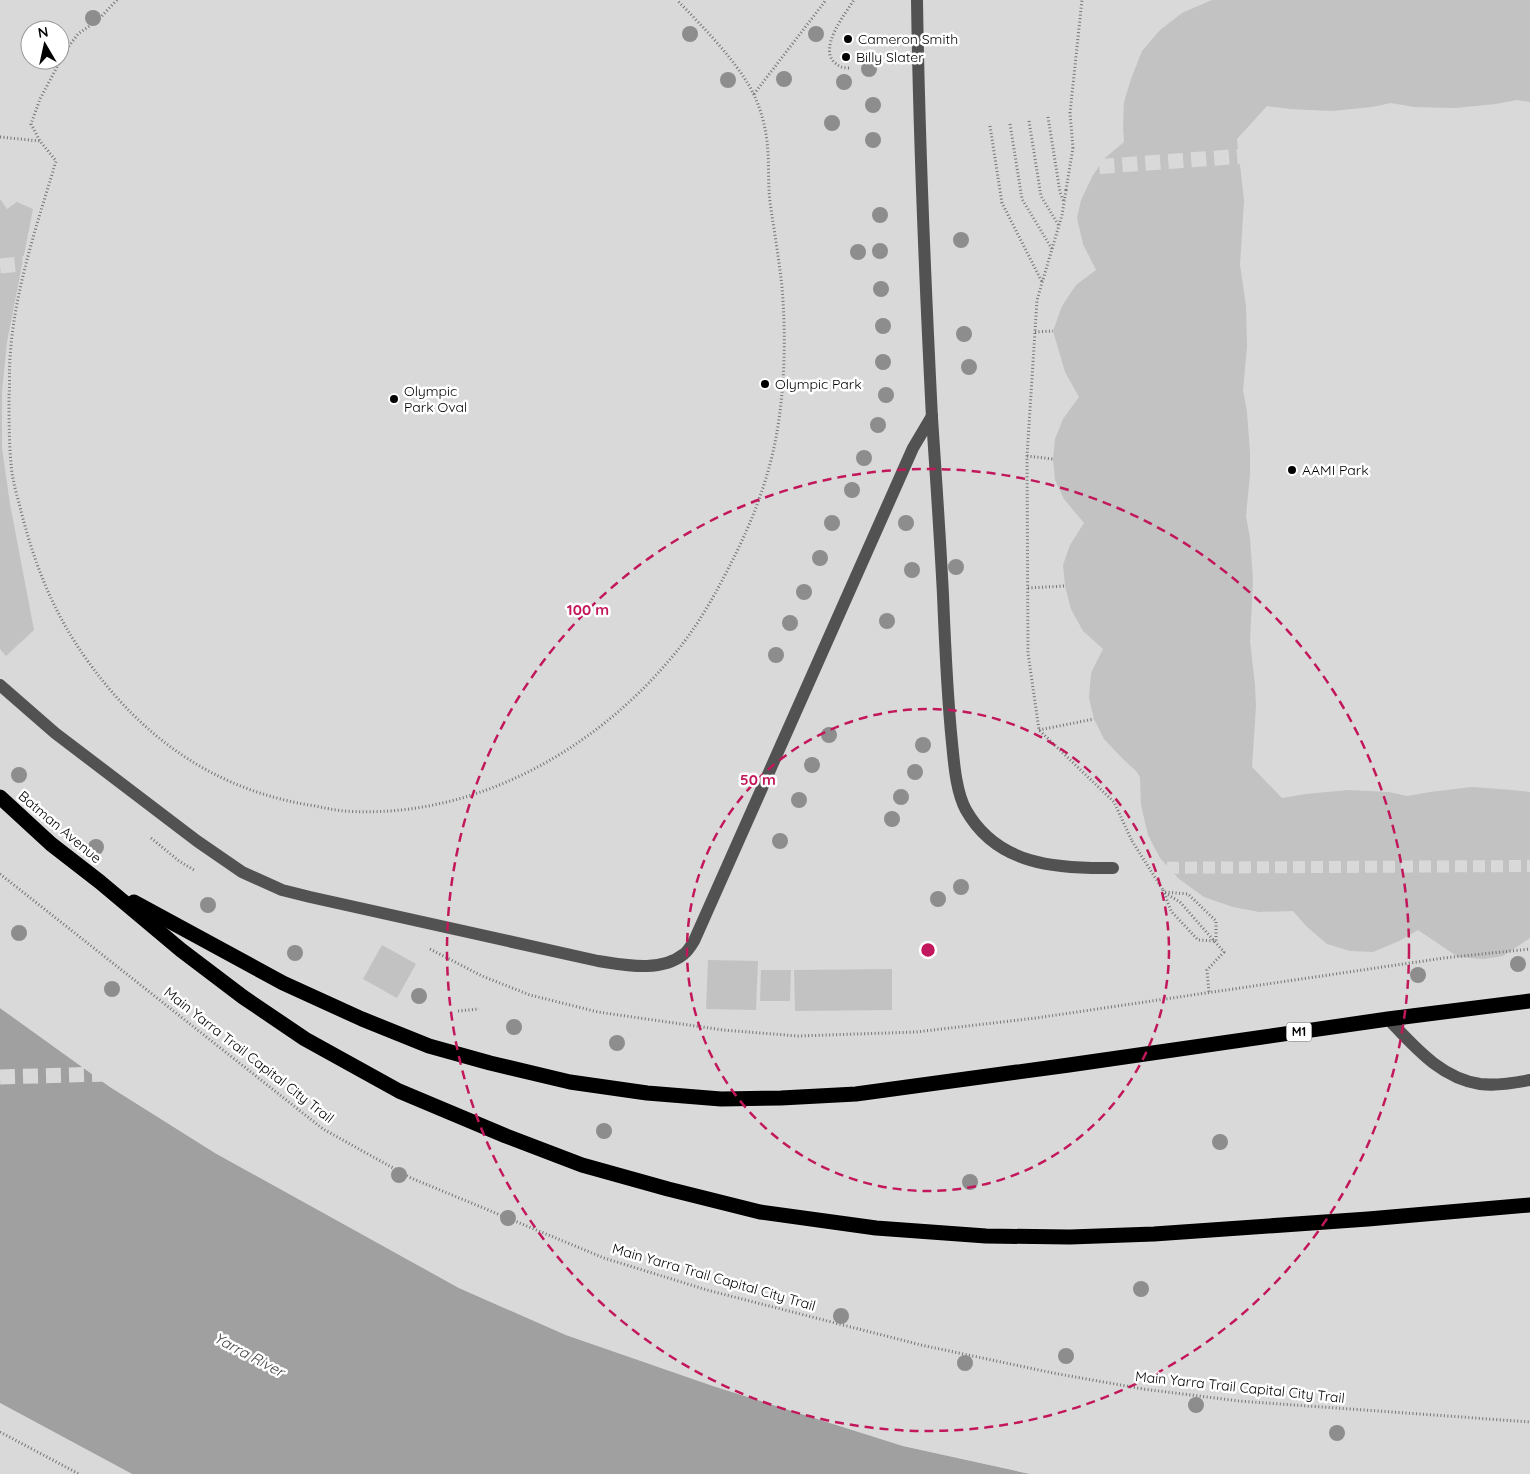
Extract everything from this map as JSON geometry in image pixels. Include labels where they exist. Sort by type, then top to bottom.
[{"type":"highway","name":"Batman Avenue","points":[[0,797],[51,844],[100,882]]},
{"type":"highway","name":"M1","points":[[100,882],[283,983],[362,1019],[429,1046],[570,1082],[647,1093],[721,1099],[856,1094],[1388,1018],[1530,1001]]},
{"type":"highway","points":[[100,882],[181,950],[243,997],[305,1039],[399,1091],[506,1136],[582,1165],[760,1212],[876,1228],[986,1236],[1070,1237],[1164,1233],[1368,1219],[1530,1205]]},
{"type":"lane","points":[[917,0],[919,108],[932,416],[949,712],[955,774],[965,808],[981,832],[1003,850],[1028,859],[1057,866],[1113,868]]},
{"type":"lane","points":[[0,685],[55,733],[197,841],[242,872],[263,883],[310,897],[598,961],[633,966],[665,964],[685,953],[694,941],[913,448],[932,416]]},
{"type":"lane","points":[[1388,1018],[1438,1068],[1459,1079],[1487,1084],[1530,1080]]},
{"type":"path","points":[[117,0],[98,20],[78,34],[62,58],[40,99],[31,124],[40,142],[56,161],[18,300],[10,356],[9,425],[12,474],[30,544],[52,604],[73,642],[105,685],[138,722],[206,770],[243,788],[290,802],[344,811],[384,811],[423,807],[460,799],[527,773],[565,752],[602,725],[641,691],[674,654],[713,599],[742,542],[762,491],[777,434],[785,362],[779,257],[769,197],[768,147],[764,123],[754,94],[720,46],[677,0]]},
{"type":"path","points":[[754,94],[826,0]]},
{"type":"path","points":[[849,68],[838,66],[832,60],[829,52],[830,41],[836,28],[854,0]]},
{"type":"path","points":[[1082,0],[1070,112],[1073,148],[1059,226],[1037,300],[1027,456],[1028,653],[1039,730],[1114,802],[1132,841],[1164,891],[1172,911],[1198,940],[1216,941]]},
{"type":"path","points":[[1048,117],[1060,192],[1064,202]]},
{"type":"path","points":[[1029,121],[1041,196],[1059,226]]},
{"type":"path","points":[[1010,124],[1022,199],[1052,249]]},
{"type":"path","points":[[990,126],[1002,203],[1042,284]]},
{"type":"path","points":[[0,137],[40,142]]},
{"type":"path","points":[[1035,332],[1053,331]]},
{"type":"path","points":[[1027,456],[1053,459]]},
{"type":"path","points":[[1028,588],[1065,586]]},
{"type":"path","points":[[1039,730],[1094,719]]},
{"type":"path","points":[[148,836],[201,874]]},
{"type":"path","name":"Main Yarra Trail Capital City Trail","points":[[0,874],[322,1129],[411,1178],[604,1258],[707,1290],[921,1345],[1125,1386],[1239,1401],[1530,1422]]},
{"type":"path","points":[[1164,891],[1180,902],[1224,952],[1208,970],[1209,993]]},
{"type":"path","points":[[1164,891],[1188,894],[1216,921],[1216,941]]},
{"type":"path","points":[[424,946],[482,976],[530,995],[598,1012],[724,1030],[798,1036],[916,1032],[1045,1016],[1444,958],[1530,949]]},
{"type":"path","points":[[458,1011],[479,1010]]},
{"type":"path","points":[[0,1432],[79,1474]]},
{"type":"shaded area","name":"Olympic Park","points":[[0,0],[1530,0],[1530,1474],[1030,1474],[903,1446],[713,1386],[566,1335],[459,1288],[215,1153],[110,1087],[0,1008]]},
{"type":"shaded area","points":[[0,1403],[132,1474],[0,1474]]},
{"type":"water","name":"Yarra River","points":[[0,1008],[110,1087],[215,1153],[459,1288],[566,1335],[713,1386],[903,1446],[1030,1474],[132,1474],[0,1403]]},
{"type":"building","points":[[1212,0],[1530,0],[1530,102],[1517,100],[1455,108],[1414,107],[1391,103],[1332,111],[1267,106],[1237,139],[1244,200],[1240,265],[1246,306],[1247,347],[1243,390],[1247,412],[1250,453],[1246,516],[1250,538],[1253,580],[1250,641],[1256,706],[1252,767],[1282,798],[1348,790],[1389,792],[1407,796],[1472,787],[1530,792],[1530,938],[1503,956],[1483,959],[1458,957],[1418,930],[1399,941],[1373,952],[1350,951],[1327,944],[1306,926],[1293,911],[1259,912],[1233,907],[1204,897],[1179,879],[1160,858],[1148,835],[1141,805],[1140,777],[1104,739],[1094,719],[1089,698],[1091,673],[1103,649],[1083,631],[1071,609],[1065,586],[1063,565],[1070,545],[1084,523],[1064,499],[1055,480],[1053,459],[1055,439],[1063,419],[1079,397],[1065,372],[1053,331],[1062,306],[1076,285],[1096,270],[1083,244],[1077,218],[1081,200],[1093,175],[1105,158],[1124,142],[1124,102],[1142,51],[1160,30],[1182,13]]},
{"type":"building","points":[[0,199],[7,209],[17,202],[33,209],[7,342],[2,392],[2,448],[10,504],[34,630],[6,656],[0,649]]},
{"type":"building","points":[[382,945],[416,964],[397,998],[363,979]]},
{"type":"building","points":[[708,960],[758,961],[756,1010],[706,1009]]},
{"type":"building","points":[[892,969],[892,1010],[795,1011],[794,970]]},
{"type":"building","points":[[761,970],[791,970],[790,1001],[760,1001]]},
{"type":"tunnel","points":[[0,266],[684,197],[1530,135]]},
{"type":"tunnel","points":[[1113,868],[1530,866]]},
{"type":"tunnel","points":[[0,1077],[457,1064],[744,1046],[1116,1054]]},
{"type":"tunnel","points":[[1169,1055],[1530,1063]]},
{"type":"place","name":"Cameron Smith","points":[[848,39]]},
{"type":"place","name":"Billy Slater","points":[[846,57]]},
{"type":"place","name":"Olympic Park","points":[[765,384]]},
{"type":"place","name":"Olympic Park Oval","points":[[394,399]]},
{"type":"place","name":"AAMI Park","points":[[1292,470]]}]
